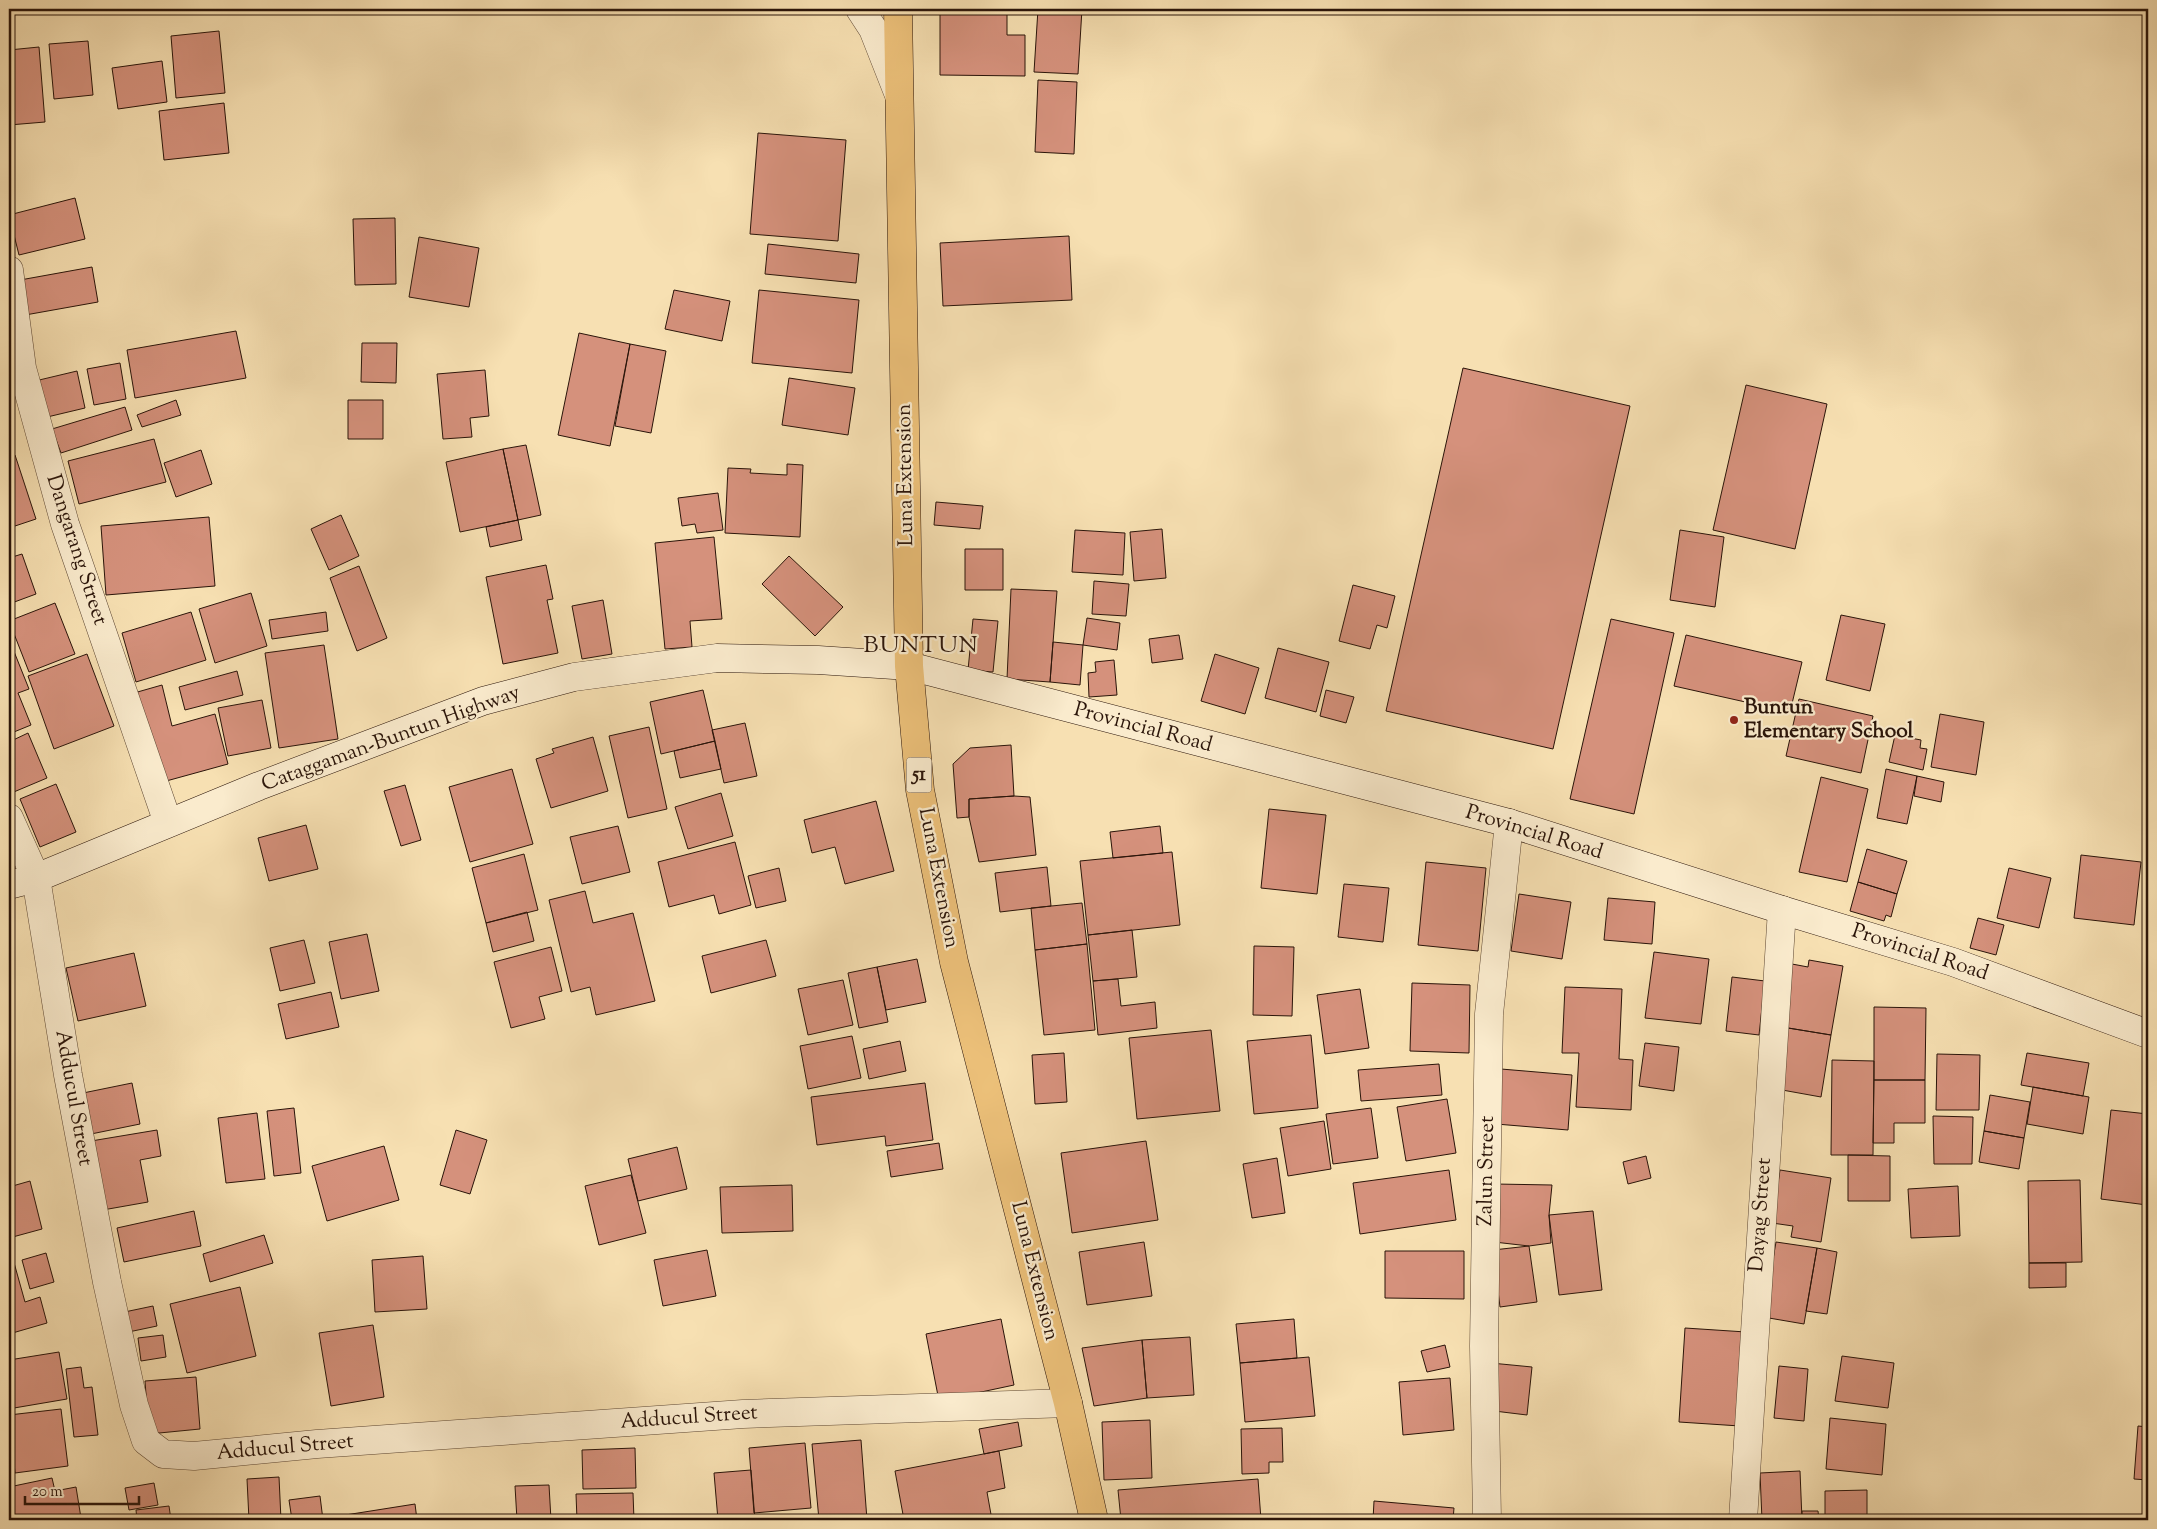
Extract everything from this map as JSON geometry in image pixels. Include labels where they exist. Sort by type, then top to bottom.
[{"type":"highway","name":"Luna Extension","points":[[898,9],[909,666],[920,790],[954,962],[1068,1403],[1094,1520]]},
{"type":"street","points":[[860,9],[873,29],[900,96]]},
{"type":"street","name":"Dangarang Street","points":[[9,270],[22,368],[65,524],[168,823]]},
{"type":"street","name":"Cataggaman-Buntun Highway","points":[[9,885],[36,878],[259,786],[483,701],[574,677],[717,658],[818,660],[909,666]]},
{"type":"street","name":"Provincial Road","points":[[909,666],[1509,823],[1953,962],[2148,1034]]},
{"type":"street","name":"Adducul Street","points":[[9,818],[36,878],[68,1075],[107,1282],[129,1386],[146,1441],[163,1454],[194,1456],[316,1444],[743,1414],[1068,1403]]},
{"type":"street","name":"Zalun Street","points":[[1487,1520],[1484,1346],[1489,1014],[1509,823]]},
{"type":"street","name":"Dayag Street","points":[[1743,1520],[1782,910]]},
{"type":"building","points":[[940,9],[1007,9],[1007,35],[1025,35],[1025,76],[940,75]]},
{"type":"building","points":[[1038,9],[1082,9],[1078,74],[1034,72]]},
{"type":"building","points":[[219,31],[225,93],[176,98],[171,36]]},
{"type":"building","points":[[88,41],[93,95],[54,99],[49,44]]},
{"type":"building","points":[[39,47],[45,122],[9,125],[9,50]]},
{"type":"building","points":[[162,61],[167,102],[118,109],[112,68]]},
{"type":"building","points":[[1038,80],[1077,82],[1074,154],[1035,152]]},
{"type":"building","points":[[224,103],[229,153],[164,160],[159,111]]},
{"type":"building","points":[[758,133],[846,140],[838,241],[750,234]]},
{"type":"building","points":[[75,198],[85,239],[19,255],[9,215]]},
{"type":"building","points":[[395,218],[396,284],[355,285],[353,219]]},
{"type":"building","points":[[1069,236],[1072,300],[943,306],[940,243]]},
{"type":"building","points":[[419,237],[479,248],[469,307],[409,297]]},
{"type":"building","points":[[768,244],[859,254],[856,283],[765,274]]},
{"type":"building","points":[[92,267],[98,302],[14,317],[9,282]]},
{"type":"building","points":[[674,290],[730,301],[722,341],[665,329]]},
{"type":"building","points":[[759,290],[859,300],[852,373],[752,363]]},
{"type":"building","points":[[236,331],[246,378],[135,398],[127,350]]},
{"type":"building","points":[[579,333],[630,344],[610,446],[558,435]]},
{"type":"building","points":[[362,343],[397,343],[396,383],[361,382]]},
{"type":"building","points":[[630,344],[666,351],[651,433],[615,426]]},
{"type":"building","points":[[120,363],[126,399],[94,405],[87,369]]},
{"type":"building","points":[[1463,368],[1630,406],[1553,749],[1386,711]]},
{"type":"building","points":[[485,370],[489,416],[470,418],[472,437],[443,439],[437,374]]},
{"type":"building","points":[[77,371],[85,408],[43,418],[35,381]]},
{"type":"building","points":[[789,378],[855,388],[848,435],[782,425]]},
{"type":"building","points":[[1746,385],[1827,404],[1795,549],[1713,530]]},
{"type":"building","points":[[176,400],[181,415],[142,427],[137,415]]},
{"type":"building","points":[[348,400],[383,400],[383,439],[348,439]]},
{"type":"building","points":[[125,407],[132,430],[61,453],[52,429]]},
{"type":"building","points":[[9,425],[14,445],[9,446]]},
{"type":"building","points":[[154,439],[166,482],[79,504],[68,461]]},
{"type":"building","points":[[526,445],[541,515],[518,520],[503,449]]},
{"type":"building","points":[[503,449],[518,520],[460,532],[446,462]]},
{"type":"building","points":[[201,450],[212,484],[176,497],[164,463]]},
{"type":"building","points":[[15,455],[36,519],[9,528],[9,457]]},
{"type":"building","points":[[787,464],[803,465],[800,537],[725,533],[728,468],[751,469],[750,473],[787,475]]},
{"type":"building","points":[[718,493],[723,530],[697,533],[695,524],[682,526],[678,498]]},
{"type":"building","points":[[936,502],[983,506],[980,529],[934,525]]},
{"type":"building","points":[[341,515],[359,556],[329,570],[311,529]]},
{"type":"building","points":[[209,517],[215,586],[106,595],[101,526]]},
{"type":"building","points":[[518,520],[522,540],[490,547],[486,527]]},
{"type":"building","points":[[1162,529],[1166,578],[1134,581],[1130,532]]},
{"type":"building","points":[[1075,530],[1125,533],[1123,575],[1072,572]]},
{"type":"building","points":[[1680,530],[1724,537],[1715,607],[1670,600]]},
{"type":"building","points":[[714,537],[722,619],[690,621],[692,647],[665,649],[655,543]]},
{"type":"building","points":[[965,549],[1003,549],[1003,590],[965,590]]},
{"type":"building","points":[[22,554],[36,594],[9,604],[9,558]]},
{"type":"building","points":[[789,556],[843,607],[815,636],[762,584]]},
{"type":"building","points":[[546,565],[553,599],[547,600],[558,653],[503,664],[486,577]]},
{"type":"building","points":[[359,566],[387,638],[357,651],[330,578]]},
{"type":"building","points":[[1094,581],[1129,584],[1126,616],[1092,614]]},
{"type":"building","points":[[1353,585],[1395,596],[1387,628],[1377,625],[1370,649],[1339,641]]},
{"type":"building","points":[[1011,589],[1057,591],[1050,682],[1007,679]]},
{"type":"building","points":[[251,593],[267,646],[215,663],[199,609]]},
{"type":"building","points":[[603,600],[612,654],[582,659],[572,606]]},
{"type":"building","points":[[55,603],[75,654],[29,672],[9,621]]},
{"type":"building","points":[[191,612],[206,660],[136,682],[122,633]]},
{"type":"building","points":[[326,612],[328,631],[272,639],[269,620]]},
{"type":"building","points":[[1841,615],[1885,624],[1870,691],[1826,680]]},
{"type":"building","points":[[1087,618],[1120,623],[1117,650],[1083,645]]},
{"type":"building","points":[[973,619],[998,621],[993,672],[968,670]]},
{"type":"building","points":[[1611,619],[1674,633],[1634,814],[1570,799]]},
{"type":"building","points":[[1179,635],[1183,659],[1152,663],[1149,639]]},
{"type":"building","points":[[1686,635],[1802,662],[1790,712],[1674,686]]},
{"type":"building","points":[[9,639],[29,689],[18,693],[31,725],[9,734]]},
{"type":"building","points":[[1053,642],[1083,645],[1080,685],[1050,682]]},
{"type":"building","points":[[324,645],[338,739],[279,748],[265,653]]},
{"type":"building","points":[[1278,648],[1329,662],[1316,712],[1265,698]]},
{"type":"building","points":[[87,654],[114,726],[54,749],[28,676]]},
{"type":"building","points":[[1215,654],[1259,668],[1245,714],[1201,701]]},
{"type":"building","points":[[1114,660],[1117,695],[1089,697],[1088,673],[1096,672],[1095,662]]},
{"type":"building","points":[[237,671],[243,695],[185,710],[179,687]]},
{"type":"building","points":[[162,685],[172,726],[215,714],[228,764],[159,783],[134,693]]},
{"type":"building","points":[[703,690],[715,741],[661,754],[650,702]]},
{"type":"building","points":[[1326,690],[1354,697],[1346,723],[1320,716]]},
{"type":"building","points":[[1799,699],[1873,716],[1861,773],[1786,756]]},
{"type":"building","points":[[262,700],[271,748],[228,756],[218,708]]},
{"type":"building","points":[[1940,714],[1984,722],[1976,775],[1931,767]]},
{"type":"building","points":[[745,723],[757,776],[724,783],[712,730]]},
{"type":"building","points":[[649,727],[667,809],[628,818],[609,736]]},
{"type":"building","points":[[28,733],[47,778],[9,794],[9,742]]},
{"type":"building","points":[[1895,735],[1921,740],[1920,748],[1927,749],[1923,770],[1889,762]]},
{"type":"building","points":[[593,737],[608,791],[551,808],[536,759],[554,753],[552,749]]},
{"type":"building","points":[[715,741],[721,769],[680,778],[674,751]]},
{"type":"building","points":[[1011,745],[1014,796],[969,799],[969,817],[957,818],[953,764],[970,748]]},
{"type":"building","points":[[512,769],[533,844],[470,862],[449,787]]},
{"type":"building","points":[[1886,769],[1917,776],[1907,824],[1877,818]]},
{"type":"building","points":[[1917,776],[1944,782],[1941,802],[1914,796]]},
{"type":"building","points":[[1821,777],[1868,789],[1847,882],[1799,872]]},
{"type":"building","points":[[56,784],[76,832],[40,847],[20,799]]},
{"type":"building","points":[[405,785],[421,840],[401,846],[384,791]]},
{"type":"building","points":[[721,793],[733,836],[688,849],[675,807]]},
{"type":"building","points":[[1014,796],[1030,797],[1036,855],[979,862],[969,817],[969,799]]},
{"type":"building","points":[[876,801],[894,871],[845,884],[835,847],[812,853],[804,820]]},
{"type":"building","points":[[1269,809],[1326,815],[1317,894],[1261,888]]},
{"type":"building","points":[[306,825],[318,869],[269,881],[258,838]]},
{"type":"building","points":[[618,826],[630,872],[582,884],[570,837]]},
{"type":"building","points":[[1160,826],[1163,853],[1113,858],[1110,832]]},
{"type":"building","points":[[735,842],[751,905],[719,914],[714,895],[669,907],[658,862]]},
{"type":"building","points":[[1867,849],[1907,861],[1897,894],[1858,882]]},
{"type":"building","points":[[1172,852],[1180,925],[1088,935],[1080,861]]},
{"type":"building","points":[[524,854],[538,910],[486,923],[472,868]]},
{"type":"building","points":[[2081,855],[2141,862],[2134,925],[2074,918]]},
{"type":"building","points":[[1426,862],[1486,868],[1478,951],[1418,945]]},
{"type":"building","points":[[1047,867],[1051,906],[1000,912],[995,873]]},
{"type":"building","points":[[779,868],[786,901],[756,908],[748,876]]},
{"type":"building","points":[[2009,868],[2051,878],[2039,928],[1997,918]]},
{"type":"building","points":[[1858,882],[1897,894],[1891,917],[1886,915],[1884,921],[1850,911]]},
{"type":"building","points":[[1344,884],[1389,888],[1383,942],[1338,937]]},
{"type":"building","points":[[585,891],[593,923],[633,913],[655,1001],[596,1015],[590,987],[571,992],[549,900]]},
{"type":"building","points":[[1519,894],[1571,902],[1562,959],[1511,951]]},
{"type":"building","points":[[1608,898],[1655,902],[1652,944],[1604,940]]},
{"type":"building","points":[[1082,903],[1087,944],[1035,950],[1031,908]]},
{"type":"building","points":[[527,912],[534,941],[493,952],[486,923]]},
{"type":"building","points":[[1978,918],[2004,925],[1996,955],[1970,948]]},
{"type":"building","points":[[1132,930],[1137,977],[1093,981],[1088,935]]},
{"type":"building","points":[[367,934],[379,991],[341,999],[329,942]]},
{"type":"building","points":[[304,940],[315,983],[280,991],[270,948]]},
{"type":"building","points":[[766,940],[776,976],[711,993],[702,956]]},
{"type":"building","points":[[1087,944],[1095,1030],[1044,1035],[1035,950]]},
{"type":"building","points":[[1254,946],[1294,947],[1292,1016],[1253,1015]]},
{"type":"building","points":[[551,947],[562,991],[539,997],[545,1019],[511,1028],[494,962]]},
{"type":"building","points":[[1654,952],[1709,959],[1701,1024],[1645,1018]]},
{"type":"building","points":[[134,953],[146,1006],[78,1021],[66,968]]},
{"type":"building","points":[[917,959],[926,1002],[886,1010],[877,967]]},
{"type":"building","points":[[1809,960],[1843,966],[1831,1035],[1782,1027],[1792,964],[1808,967]]},
{"type":"building","points":[[877,967],[888,1022],[859,1028],[848,973]]},
{"type":"building","points":[[2148,976],[2148,1015],[2144,1015]]},
{"type":"building","points":[[1732,977],[1765,981],[1759,1035],[1726,1031]]},
{"type":"building","points":[[1118,979],[1121,1006],[1155,1002],[1157,1028],[1098,1035],[1093,981]]},
{"type":"building","points":[[843,980],[853,1025],[808,1035],[798,989]]},
{"type":"building","points":[[1412,983],[1470,985],[1469,1053],[1410,1051]]},
{"type":"building","points":[[1565,987],[1622,989],[1619,1059],[1633,1060],[1631,1110],[1576,1107],[1579,1053],[1562,1053]]},
{"type":"building","points":[[1360,989],[1369,1048],[1325,1054],[1317,995]]},
{"type":"building","points":[[331,992],[339,1027],[286,1039],[278,1004]]},
{"type":"building","points":[[1874,1007],[1926,1008],[1925,1080],[1874,1080]]},
{"type":"building","points":[[1782,1027],[1831,1035],[1821,1097],[1771,1088]]},
{"type":"building","points":[[1211,1030],[1220,1111],[1137,1119],[1129,1038]]},
{"type":"building","points":[[1311,1035],[1318,1108],[1254,1114],[1247,1041]]},
{"type":"building","points":[[852,1036],[861,1078],[808,1089],[800,1046]]},
{"type":"building","points":[[900,1041],[906,1071],[869,1079],[863,1049]]},
{"type":"building","points":[[1645,1043],[1679,1047],[1674,1091],[1639,1086]]},
{"type":"building","points":[[1064,1053],[1067,1102],[1035,1104],[1032,1055]]},
{"type":"building","points":[[2027,1053],[2089,1063],[2083,1096],[2021,1085]]},
{"type":"building","points":[[1937,1054],[1980,1055],[1979,1110],[1936,1110]]},
{"type":"building","points":[[1832,1060],[1874,1061],[1873,1155],[1831,1155]]},
{"type":"building","points":[[1439,1064],[1442,1095],[1361,1101],[1358,1070]]},
{"type":"building","points":[[1501,1069],[1572,1075],[1568,1130],[1496,1124]]},
{"type":"building","points":[[1874,1080],[1925,1080],[1925,1123],[1894,1123],[1894,1143],[1873,1143]]},
{"type":"building","points":[[132,1083],[140,1124],[91,1134],[83,1093]]},
{"type":"building","points":[[925,1083],[933,1140],[886,1146],[885,1136],[817,1145],[811,1097]]},
{"type":"building","points":[[2033,1087],[2089,1097],[2083,1134],[2027,1124]]},
{"type":"building","points":[[1990,1095],[2030,1102],[2024,1138],[1984,1131]]},
{"type":"building","points":[[1447,1099],[1456,1153],[1406,1161],[1397,1107]]},
{"type":"building","points":[[294,1108],[301,1173],[274,1176],[267,1111]]},
{"type":"building","points":[[1371,1108],[1378,1158],[1333,1164],[1326,1114]]},
{"type":"building","points":[[2111,1110],[2148,1114],[2147,1205],[2101,1199]]},
{"type":"building","points":[[257,1113],[265,1179],[226,1183],[218,1118]]},
{"type":"building","points":[[1933,1116],[1973,1117],[1972,1164],[1934,1164]]},
{"type":"building","points":[[1324,1121],[1331,1169],[1288,1176],[1280,1128]]},
{"type":"building","points":[[157,1130],[161,1156],[140,1160],[148,1202],[97,1211],[85,1142]]},
{"type":"building","points":[[456,1130],[487,1140],[470,1194],[440,1185]]},
{"type":"building","points":[[1984,1131],[2024,1138],[2019,1169],[1979,1162]]},
{"type":"building","points":[[1146,1141],[1158,1220],[1072,1233],[1061,1153]]},
{"type":"building","points":[[939,1143],[943,1169],[891,1177],[887,1151]]},
{"type":"building","points":[[384,1146],[399,1200],[327,1221],[312,1166]]},
{"type":"building","points":[[677,1147],[687,1189],[638,1201],[628,1159]]},
{"type":"building","points":[[1848,1155],[1890,1156],[1890,1201],[1848,1201]]},
{"type":"building","points":[[1646,1156],[1651,1178],[1628,1184],[1623,1162]]},
{"type":"building","points":[[1277,1158],[1285,1213],[1252,1218],[1243,1164]]},
{"type":"building","points":[[1449,1170],[1456,1220],[1360,1234],[1353,1183]]},
{"type":"building","points":[[1780,1170],[1831,1178],[1821,1242],[1791,1237],[1793,1226],[1772,1223]]},
{"type":"building","points":[[631,1175],[646,1233],[599,1245],[585,1186]]},
{"type":"building","points":[[2080,1180],[2082,1262],[2029,1263],[2028,1181]]},
{"type":"building","points":[[30,1181],[42,1229],[9,1238],[9,1187]]},
{"type":"building","points":[[1495,1184],[1552,1185],[1549,1215],[1551,1243],[1529,1246],[1494,1242]]},
{"type":"building","points":[[792,1185],[793,1231],[722,1233],[720,1187]]},
{"type":"building","points":[[1958,1186],[1960,1236],[1911,1238],[1908,1189]]},
{"type":"building","points":[[194,1211],[201,1246],[124,1262],[117,1228]]},
{"type":"building","points":[[1593,1211],[1602,1290],[1559,1295],[1549,1215]]},
{"type":"building","points":[[264,1235],[273,1263],[210,1282],[203,1254]]},
{"type":"building","points":[[1144,1242],[1152,1296],[1087,1305],[1079,1252]]},
{"type":"building","points":[[1776,1242],[1817,1248],[1804,1324],[1763,1317]]},
{"type":"building","points":[[1529,1246],[1537,1302],[1500,1307],[1493,1250]]},
{"type":"building","points":[[1817,1248],[1837,1252],[1827,1314],[1806,1311]]},
{"type":"building","points":[[707,1250],[716,1296],[663,1306],[654,1260]]},
{"type":"building","points":[[1385,1251],[1464,1251],[1464,1299],[1385,1298]]},
{"type":"building","points":[[46,1253],[54,1282],[30,1289],[22,1260]]},
{"type":"building","points":[[423,1256],[427,1309],[375,1312],[372,1260]]},
{"type":"building","points":[[13,1259],[25,1302],[40,1297],[47,1323],[9,1334],[9,1260]]},
{"type":"building","points":[[2029,1263],[2066,1263],[2066,1287],[2029,1288]]},
{"type":"building","points":[[240,1287],[256,1356],[187,1373],[170,1304]]},
{"type":"building","points":[[153,1306],[157,1326],[119,1334],[115,1314]]},
{"type":"building","points":[[1001,1319],[1014,1385],[939,1401],[926,1334]]},
{"type":"building","points":[[1294,1319],[1297,1358],[1240,1363],[1236,1324]]},
{"type":"building","points":[[373,1325],[384,1397],[331,1406],[319,1333]]},
{"type":"building","points":[[1685,1328],[1746,1332],[1740,1426],[1679,1422]]},
{"type":"building","points":[[163,1335],[166,1357],[141,1361],[138,1338]]},
{"type":"building","points":[[1190,1337],[1194,1395],[1147,1398],[1142,1340]]},
{"type":"building","points":[[1142,1340],[1147,1398],[1094,1406],[1082,1348]]},
{"type":"building","points":[[1445,1345],[1450,1367],[1427,1372],[1421,1351]]},
{"type":"building","points":[[59,1352],[67,1399],[14,1408],[9,1379],[9,1360]]},
{"type":"building","points":[[1842,1356],[1894,1363],[1888,1408],[1835,1401]]},
{"type":"building","points":[[1309,1357],[1315,1416],[1245,1422],[1240,1363]]},
{"type":"building","points":[[1491,1363],[1532,1367],[1527,1415],[1486,1410]]},
{"type":"building","points":[[1779,1366],[1808,1369],[1804,1421],[1774,1418]]},
{"type":"building","points":[[81,1367],[84,1388],[92,1387],[98,1435],[74,1437],[66,1369]]},
{"type":"building","points":[[196,1377],[200,1429],[149,1434],[145,1381]]},
{"type":"building","points":[[1450,1378],[1454,1430],[1403,1435],[1399,1382]]},
{"type":"building","points":[[61,1409],[68,1466],[15,1473],[9,1415]]},
{"type":"building","points":[[1830,1418],[1886,1424],[1882,1475],[1826,1469]]},
{"type":"building","points":[[1150,1420],[1152,1478],[1104,1480],[1102,1422]]},
{"type":"building","points":[[1018,1422],[1022,1446],[984,1454],[979,1429]]},
{"type":"building","points":[[2138,1426],[2148,1427],[2148,1480],[2134,1479]]},
{"type":"building","points":[[1282,1428],[1283,1462],[1269,1462],[1269,1473],[1242,1474],[1241,1429]]},
{"type":"building","points":[[861,1440],[867,1520],[819,1520],[812,1444]]},
{"type":"building","points":[[805,1443],[811,1508],[754,1513],[749,1448]]},
{"type":"building","points":[[635,1448],[636,1488],[583,1489],[582,1450]]},
{"type":"building","points":[[999,1451],[1005,1488],[987,1492],[992,1520],[904,1520],[895,1471]]},
{"type":"building","points":[[751,1470],[755,1520],[718,1520],[714,1473]]},
{"type":"building","points":[[1800,1471],[1802,1520],[1762,1520],[1760,1473]]},
{"type":"building","points":[[279,1477],[281,1520],[249,1520],[247,1479]]},
{"type":"building","points":[[52,1478],[55,1491],[76,1487],[81,1518],[68,1520],[9,1520],[9,1487]]},
{"type":"building","points":[[1258,1479],[1261,1520],[1121,1520],[1118,1490]]},
{"type":"building","points":[[154,1483],[158,1505],[129,1510],[125,1488]]},
{"type":"building","points":[[549,1485],[551,1520],[517,1520],[515,1486]]},
{"type":"building","points":[[1867,1490],[1867,1520],[1825,1520],[1825,1491]]},
{"type":"building","points":[[633,1493],[634,1520],[577,1520],[576,1494]]},
{"type":"building","points":[[320,1496],[323,1520],[292,1520],[289,1500]]},
{"type":"building","points":[[1374,1501],[1454,1508],[1453,1520],[1373,1520]]},
{"type":"building","points":[[415,1504],[417,1520],[340,1520],[339,1516]]},
{"type":"building","points":[[169,1506],[171,1520],[137,1520],[136,1510]]},
{"type":"building","points":[[1802,1511],[1818,1511],[1819,1520],[1802,1520]]},
{"type":"building","points":[[1507,1518],[1540,1518],[1540,1520],[1507,1520]]},
{"type":"building","points":[[1540,1518],[1584,1519],[1584,1520],[1540,1520]]},
{"type":"place","name":"Buntun Elementary School","points":[[1734,720]]},
{"type":"district","name":"BUNTUN","points":[[921,646]]}]
